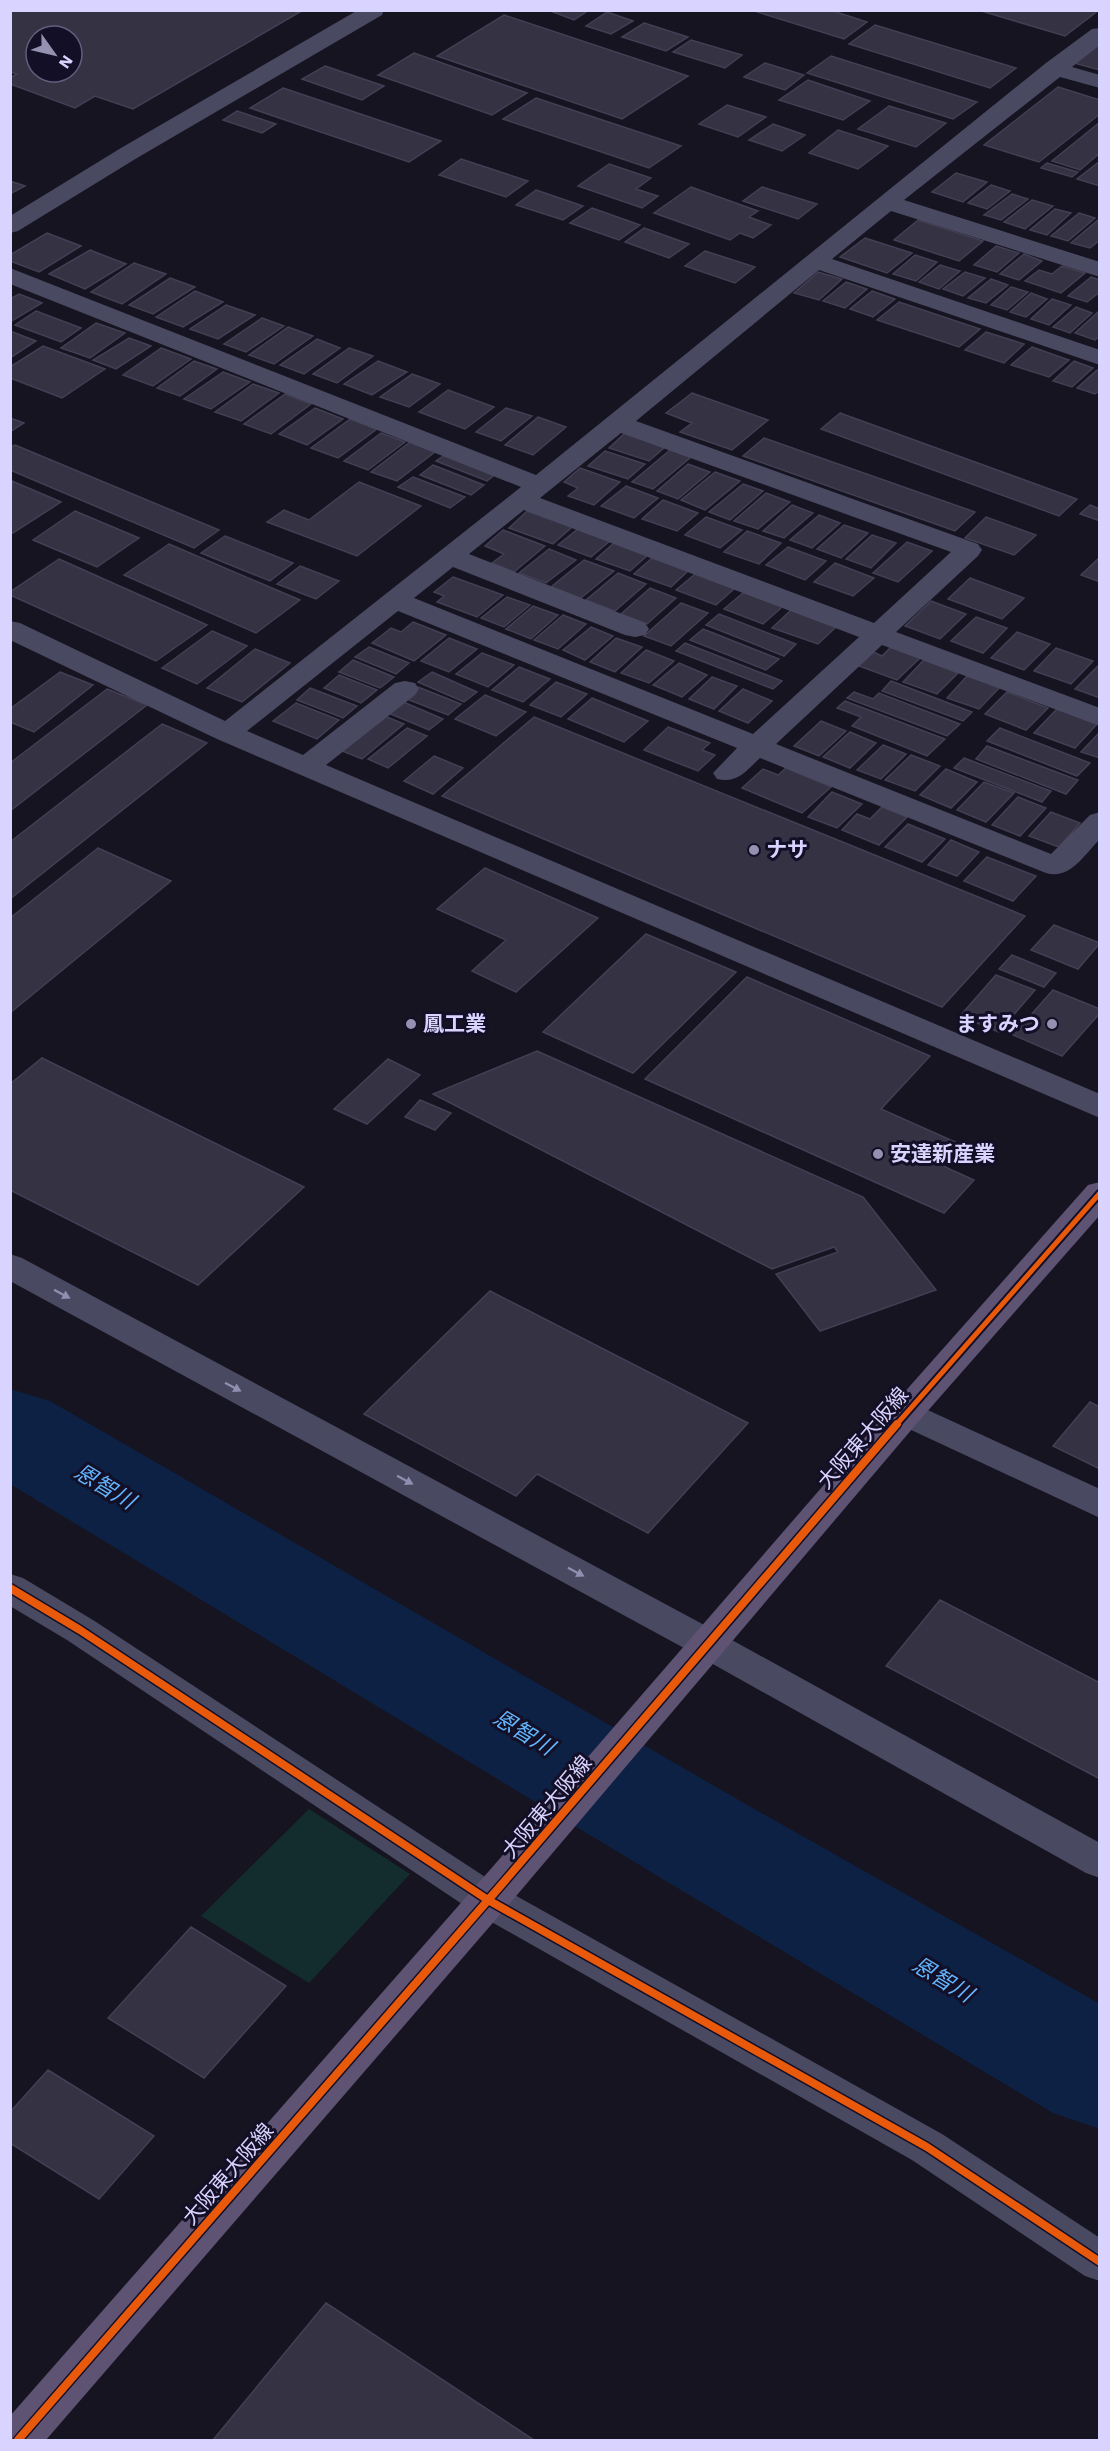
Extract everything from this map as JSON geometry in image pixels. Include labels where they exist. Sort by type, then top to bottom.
[{"type":"main road","name":"大阪東大阪線","points":[[18,2440],[496,1892],[906,1413],[1100,1193]]},
{"type":"street","points":[[10,226],[129,153],[374,10]]},
{"type":"street","points":[[227,733],[618,423],[887,202],[1100,34]]},
{"type":"street","points":[[1054,68],[1100,82]]},
{"type":"street","points":[[887,202],[1100,270]]},
{"type":"street","points":[[814,261],[1100,358]]},
{"type":"street","points":[[10,275],[530,493],[879,635],[1100,718]]},
{"type":"street","points":[[618,423],[969,550],[727,773]]},
{"type":"street","points":[[450,556],[635,629]]},
{"type":"street","points":[[395,600],[1056,867],[1100,821]]},
{"type":"street","points":[[10,629],[227,733],[1100,1107]]},
{"type":"street","points":[[305,767],[405,689]]},
{"type":"street","points":[[10,1266],[700,1653],[1100,1862]]},
{"type":"street","points":[[906,1413],[1100,1505]]},
{"type":"street","points":[[10,1588],[496,1892],[927,2147],[1100,2262]]},
{"type":"green space","points":[[309,1809],[410,1874],[309,1983],[201,1916]]},
{"type":"building","points":[[10,10],[297,10],[300,12],[133,109],[95,96],[75,108],[10,84],[10,78],[17,74],[10,72]]},
{"type":"building","points":[[548,10],[589,10],[574,20]]},
{"type":"building","points":[[751,10],[830,10],[867,22],[844,39]]},
{"type":"building","points":[[978,10],[1099,10],[1065,36]]},
{"type":"building","points":[[607,12],[633,21],[611,34],[586,26]]},
{"type":"building","points":[[504,15],[688,76],[622,119],[437,56]]},
{"type":"building","points":[[644,23],[688,37],[666,51],[622,37]]},
{"type":"building","points":[[875,25],[1016,68],[990,88],[849,44]]},
{"type":"building","points":[[691,40],[742,55],[725,68],[673,52]]},
{"type":"building","points":[[1100,43],[1100,70],[1074,63]]},
{"type":"building","points":[[414,53],[527,93],[492,115],[378,75]]},
{"type":"building","points":[[831,56],[977,102],[953,119],[807,73]]},
{"type":"building","points":[[765,63],[804,75],[785,90],[744,77]]},
{"type":"building","points":[[325,66],[384,86],[362,100],[302,79]]},
{"type":"building","points":[[808,80],[870,101],[843,120],[779,100]]},
{"type":"building","points":[[1058,87],[1100,100],[1100,114],[1039,162],[984,145]]},
{"type":"building","points":[[283,88],[441,141],[409,162],[250,108]]},
{"type":"building","points":[[536,98],[681,146],[649,168],[503,119]]},
{"type":"building","points":[[727,105],[766,117],[738,137],[699,124]]},
{"type":"building","points":[[889,106],[946,123],[916,147],[858,129]]},
{"type":"building","points":[[237,111],[276,124],[262,133],[223,120]]},
{"type":"building","points":[[1100,122],[1100,153],[1080,170],[1052,161]]},
{"type":"building","points":[[773,124],[805,135],[782,151],[749,140]]},
{"type":"building","points":[[838,130],[888,146],[858,169],[809,153]]},
{"type":"building","points":[[461,159],[528,181],[506,197],[439,175]]},
{"type":"building","points":[[1100,161],[1100,186],[1077,179]]},
{"type":"building","points":[[1047,163],[1078,172],[1072,177],[1041,168]]},
{"type":"building","points":[[609,164],[651,178],[636,189],[658,196],[642,208],[578,186]]},
{"type":"building","points":[[956,173],[987,182],[963,202],[932,192]]},
{"type":"building","points":[[10,181],[25,186],[10,194]]},
{"type":"building","points":[[991,185],[1010,191],[987,209],[968,203]]},
{"type":"building","points":[[691,187],[758,211],[749,217],[771,225],[753,238],[740,233],[730,240],[654,213]]},
{"type":"building","points":[[762,187],[817,204],[798,219],[743,201]]},
{"type":"building","points":[[536,190],[583,206],[563,220],[516,205]]},
{"type":"building","points":[[1012,194],[1028,199],[1001,220],[984,215]]},
{"type":"building","points":[[1032,200],[1053,206],[1025,229],[1004,222]]},
{"type":"building","points":[[592,208],[640,225],[619,240],[570,223]]},
{"type":"building","points":[[1055,209],[1071,213],[1047,235],[1030,230]]},
{"type":"building","points":[[1079,213],[1095,218],[1068,241],[1051,236]]},
{"type":"building","points":[[918,220],[983,241],[959,261],[894,240]]},
{"type":"building","points":[[1098,220],[1100,240],[1090,248],[1071,243]]},
{"type":"building","points":[[644,228],[689,244],[669,258],[625,242]]},
{"type":"building","points":[[47,233],[81,246],[39,272],[10,261],[10,255]]},
{"type":"building","points":[[865,238],[912,253],[887,273],[840,257]]},
{"type":"building","points":[[996,246],[1019,253],[997,272],[974,265]]},
{"type":"building","points":[[90,250],[126,264],[85,289],[49,274]]},
{"type":"building","points":[[705,251],[755,267],[735,283],[685,266]]},
{"type":"building","points":[[1024,254],[1042,261],[1019,280],[1000,274]]},
{"type":"building","points":[[915,255],[937,262],[916,281],[893,274]]},
{"type":"building","points":[[134,263],[166,274],[122,304],[91,292]]},
{"type":"building","points":[[940,265],[960,271],[939,289],[919,282]]},
{"type":"building","points":[[1062,266],[1085,273],[1061,293],[1025,281],[1039,270],[1052,274]]},
{"type":"building","points":[[818,272],[842,279],[819,300],[794,293]]},
{"type":"building","points":[[965,272],[985,278],[963,296],[943,289]]},
{"type":"building","points":[[1091,277],[1100,280],[1100,292],[1087,302],[1068,296]]},
{"type":"building","points":[[170,278],[195,287],[153,314],[129,305]]},
{"type":"building","points":[[991,279],[1008,285],[986,303],[968,298]]},
{"type":"building","points":[[846,282],[867,289],[845,308],[823,301]]},
{"type":"building","points":[[1011,287],[1028,292],[1007,310],[991,305]]},
{"type":"building","points":[[195,291],[223,302],[183,327],[156,317]]},
{"type":"building","points":[[872,291],[895,299],[873,317],[850,309]]},
{"type":"building","points":[[1031,293],[1047,299],[1026,317],[1010,312]]},
{"type":"building","points":[[19,294],[42,303],[10,322],[10,299]]},
{"type":"building","points":[[1052,299],[1071,305],[1049,325],[1031,319]]},
{"type":"building","points":[[899,302],[980,329],[959,347],[877,320]]},
{"type":"building","points":[[226,305],[255,315],[218,339],[190,329]]},
{"type":"building","points":[[1076,307],[1092,313],[1070,333],[1053,327]]},
{"type":"building","points":[[36,311],[81,328],[61,342],[15,325]]},
{"type":"building","points":[[1098,312],[1100,336],[1095,340],[1075,333]]},
{"type":"building","points":[[262,318],[284,326],[246,352],[224,344]]},
{"type":"building","points":[[96,323],[125,333],[90,358],[61,348]]},
{"type":"building","points":[[288,327],[313,336],[274,364],[249,355]]},
{"type":"building","points":[[10,331],[36,341],[10,358]]},
{"type":"building","points":[[986,332],[1024,344],[1004,363],[965,350]]},
{"type":"building","points":[[129,338],[151,346],[116,369],[93,360]]},
{"type":"building","points":[[317,339],[340,348],[304,374],[280,365]]},
{"type":"building","points":[[43,346],[105,369],[62,398],[10,378],[10,367]]},
{"type":"building","points":[[1032,347],[1069,360],[1049,377],[1011,365]]},
{"type":"building","points":[[161,348],[191,359],[153,386],[123,375]]},
{"type":"building","points":[[349,348],[373,356],[337,383],[313,374]]},
{"type":"building","points":[[194,361],[217,369],[180,396],[157,388]]},
{"type":"building","points":[[378,361],[407,372],[372,395],[344,384]]},
{"type":"building","points":[[1074,361],[1093,368],[1072,387],[1053,381]]},
{"type":"building","points":[[1097,370],[1100,371],[1100,390],[1095,394],[1077,388]]},
{"type":"building","points":[[223,372],[250,382],[211,409],[184,399]]},
{"type":"building","points":[[412,374],[440,384],[409,407],[380,397]]},
{"type":"building","points":[[253,384],[279,393],[241,421],[215,412]]},
{"type":"building","points":[[448,390],[494,407],[465,429],[419,412]]},
{"type":"building","points":[[692,393],[768,420],[732,450],[680,432],[692,423],[666,413]]},
{"type":"building","points":[[285,394],[311,404],[271,434],[244,424]]},
{"type":"building","points":[[315,408],[343,419],[307,445],[279,434]]},
{"type":"building","points":[[506,408],[532,416],[501,441],[476,432]]},
{"type":"building","points":[[840,413],[1077,499],[1059,516],[821,429]]},
{"type":"building","points":[[538,417],[566,427],[533,455],[505,445]]},
{"type":"building","points":[[10,418],[24,423],[10,432]]},
{"type":"building","points":[[350,419],[377,429],[338,458],[311,448]]},
{"type":"building","points":[[381,433],[405,442],[368,470],[344,461]]},
{"type":"building","points":[[625,433],[665,447],[649,461],[609,448]]},
{"type":"building","points":[[764,438],[975,512],[955,531],[743,456]]},
{"type":"building","points":[[410,442],[435,452],[397,481],[371,472]]},
{"type":"building","points":[[15,445],[219,530],[194,548],[10,470],[10,447]]},
{"type":"building","points":[[670,450],[691,457],[653,489],[632,482]]},
{"type":"building","points":[[605,451],[645,464],[628,479],[588,466]]},
{"type":"building","points":[[446,454],[497,473],[487,481],[436,461]]},
{"type":"building","points":[[688,464],[710,472],[678,499],[657,491]]},
{"type":"building","points":[[433,465],[484,485],[471,495],[420,475]]},
{"type":"building","points":[[580,468],[620,482],[594,505],[568,496],[578,488],[564,482]]},
{"type":"building","points":[[715,472],[740,481],[705,510],[681,500]]},
{"type":"building","points":[[413,477],[465,497],[450,508],[398,487]]},
{"type":"building","points":[[12,481],[61,502],[13,533],[10,532]]},
{"type":"building","points":[[359,482],[421,506],[357,556],[267,522],[284,510],[309,520]]},
{"type":"building","points":[[743,484],[763,491],[730,520],[709,512]]},
{"type":"building","points":[[626,486],[658,498],[634,518],[601,506]]},
{"type":"building","points":[[766,493],[790,502],[758,529],[734,521]]},
{"type":"building","points":[[663,500],[698,513],[677,531],[642,519]]},
{"type":"building","points":[[792,505],[813,513],[784,538],[763,531]]},
{"type":"building","points":[[1090,505],[1100,509],[1100,521],[1080,514]]},
{"type":"building","points":[[75,511],[139,538],[97,567],[33,540]]},
{"type":"building","points":[[527,511],[572,527],[553,544],[509,528]]},
{"type":"building","points":[[819,515],[840,523],[812,548],[790,540]]},
{"type":"building","points":[[706,517],[742,530],[720,548],[685,535]]},
{"type":"building","points":[[986,517],[1036,535],[1014,555],[965,538]]},
{"type":"building","points":[[844,525],[868,533],[841,558],[817,549]]},
{"type":"building","points":[[579,528],[611,540],[591,557],[558,545]]},
{"type":"building","points":[[503,530],[545,546],[514,572],[492,563],[504,554],[485,546]]},
{"type":"building","points":[[747,531],[781,543],[759,564],[724,552]]},
{"type":"building","points":[[872,535],[896,543],[871,568],[846,559]]},
{"type":"building","points":[[225,536],[293,563],[270,581],[201,553]]},
{"type":"building","points":[[615,542],[649,554],[630,571],[596,559]]},
{"type":"building","points":[[907,542],[932,551],[898,582],[873,573]]},
{"type":"building","points":[[169,544],[300,600],[256,633],[124,575]]},
{"type":"building","points":[[788,547],[826,561],[805,580],[766,565]]},
{"type":"building","points":[[549,549],[576,560],[546,583],[519,573]]},
{"type":"building","points":[[1100,557],[1100,582],[1081,575]]},
{"type":"building","points":[[652,558],[689,570],[671,587],[634,574]]},
{"type":"building","points":[[59,559],[207,625],[156,661],[10,595],[10,592]]},
{"type":"building","points":[[584,560],[614,571],[581,598],[551,587]]},
{"type":"building","points":[[835,563],[874,578],[853,596],[814,582]]},
{"type":"building","points":[[300,566],[339,581],[316,599],[277,584]]},
{"type":"building","points":[[618,573],[646,584],[615,611],[586,600]]},
{"type":"building","points":[[695,574],[735,588],[716,605],[676,590]]},
{"type":"building","points":[[453,577],[503,595],[477,617],[437,602],[444,596],[434,592]]},
{"type":"building","points":[[970,578],[1024,598],[1002,619],[948,599]]},
{"type":"building","points":[[650,588],[676,598],[647,624],[621,614]]},
{"type":"building","points":[[744,592],[782,607],[763,624],[724,609]]},
{"type":"building","points":[[507,597],[530,605],[504,627],[481,618]]},
{"type":"building","points":[[931,601],[966,614],[940,639],[905,626]]},
{"type":"building","points":[[681,603],[708,613],[671,646],[644,636]]},
{"type":"building","points":[[533,606],[558,615],[531,639],[506,629]]},
{"type":"building","points":[[791,610],[837,626],[818,644],[772,628]]},
{"type":"building","points":[[719,614],[796,644],[784,656],[706,625]]},
{"type":"building","points":[[563,615],[586,624],[558,649],[534,640]]},
{"type":"building","points":[[976,617],[1007,628],[983,653],[951,641]]},
{"type":"building","points":[[413,622],[446,635],[414,661],[372,643],[391,628],[401,632]]},
{"type":"building","points":[[591,627],[613,636],[585,660],[563,650]]},
{"type":"building","points":[[703,629],[779,659],[766,670],[690,640]]},
{"type":"building","points":[[212,631],[247,646],[197,684],[162,668]]},
{"type":"building","points":[[1017,632],[1050,644],[1024,670],[991,658]]},
{"type":"building","points":[[449,638],[477,649],[449,672],[421,661]]},
{"type":"building","points":[[616,638],[642,647],[615,672],[590,662]]},
{"type":"building","points":[[685,643],[782,681],[773,689],[676,651]]},
{"type":"building","points":[[369,647],[409,663],[396,674],[355,657]]},
{"type":"building","points":[[891,647],[920,658],[897,680],[859,666],[873,652],[882,656]]},
{"type":"building","points":[[1056,648],[1093,661],[1071,684],[1034,671]]},
{"type":"building","points":[[255,649],[290,663],[242,702],[207,688]]},
{"type":"building","points":[[646,650],[674,661],[649,683],[621,673]]},
{"type":"building","points":[[482,653],[514,665],[488,687],[456,674]]},
{"type":"building","points":[[353,660],[394,677],[380,688],[339,672]]},
{"type":"building","points":[[924,660],[958,673],[937,694],[903,682]]},
{"type":"building","points":[[679,663],[707,675],[682,697],[653,685]]},
{"type":"building","points":[[1099,665],[1100,698],[1075,689]]},
{"type":"building","points":[[519,667],[550,679],[523,702],[492,690]]},
{"type":"building","points":[[60,672],[93,685],[34,732],[10,722],[10,709]]},
{"type":"building","points":[[432,672],[477,692],[464,702],[418,682]]},
{"type":"building","points":[[339,675],[377,690],[361,703],[324,688]]},
{"type":"building","points":[[967,676],[1000,687],[979,709],[947,698]]},
{"type":"building","points":[[712,677],[737,686],[714,709],[689,699]]},
{"type":"building","points":[[891,681],[972,712],[963,721],[882,691]]},
{"type":"building","points":[[556,682],[587,694],[561,717],[530,705]]},
{"type":"building","points":[[418,687],[461,704],[448,715],[404,698]]},
{"type":"building","points":[[310,688],[357,706],[343,718],[297,700]]},
{"type":"building","points":[[107,689],[147,705],[10,811],[10,763]]},
{"type":"building","points":[[743,689],[772,701],[748,723],[719,711]]},
{"type":"building","points":[[854,692],[873,699],[879,693],[960,724],[947,736],[847,698]]},
{"type":"building","points":[[1007,692],[1048,708],[1026,730],[985,714]]},
{"type":"building","points":[[485,695],[526,712],[496,736],[455,719]]},
{"type":"building","points":[[592,698],[648,721],[624,742],[568,719]]},
{"type":"building","points":[[401,701],[443,719],[429,730],[386,712]]},
{"type":"building","points":[[845,701],[945,739],[927,756],[852,726],[861,717],[837,708]]},
{"type":"building","points":[[296,703],[339,720],[317,739],[273,721]]},
{"type":"building","points":[[1057,709],[1097,724],[1075,748],[1034,733]]},
{"type":"building","points":[[382,715],[404,724],[362,759],[340,750]]},
{"type":"building","points":[[534,717],[1025,916],[942,1007],[442,796]]},
{"type":"building","points":[[821,721],[846,731],[819,756],[794,746]]},
{"type":"building","points":[[162,724],[207,743],[10,899],[10,842]]},
{"type":"building","points":[[668,727],[710,743],[702,750],[715,755],[698,771],[644,750]]},
{"type":"building","points":[[407,728],[427,736],[388,768],[368,759]]},
{"type":"building","points":[[1000,728],[1090,763],[1077,776],[987,741]]},
{"type":"building","points":[[850,732],[876,743],[850,768],[823,757]]},
{"type":"building","points":[[1100,732],[1100,758],[1081,752]]},
{"type":"building","points":[[883,745],[906,754],[881,779],[857,770]]},
{"type":"building","points":[[987,746],[1078,780],[1066,794],[976,759]]},
{"type":"building","points":[[911,755],[940,766],[915,791],[885,780]]},
{"type":"building","points":[[434,756],[463,768],[433,794],[404,781]]},
{"type":"building","points":[[964,758],[1051,791],[1042,802],[954,768]]},
{"type":"building","points":[[786,768],[831,787],[802,813],[742,788],[763,769],[778,775]]},
{"type":"building","points":[[946,769],[977,782],[951,808],[920,795]]},
{"type":"building","points":[[984,782],[1014,793],[986,822],[957,810]]},
{"type":"building","points":[[832,792],[862,804],[837,828],[808,817]]},
{"type":"building","points":[[1018,797],[1046,808],[1020,836],[992,825]]},
{"type":"building","points":[[882,807],[907,817],[879,845],[842,830],[857,814],[870,819]]},
{"type":"building","points":[[1051,812],[1080,823],[1059,847],[1029,836]]},
{"type":"building","points":[[908,824],[945,839],[922,862],[885,847]]},
{"type":"building","points":[[951,840],[979,852],[957,876],[928,865]]},
{"type":"building","points":[[98,848],[171,881],[10,1013],[10,918]]},
{"type":"building","points":[[987,857],[1036,876],[1013,901],[964,881]]},
{"type":"building","points":[[485,868],[598,918],[516,992],[472,971],[506,940],[437,909]]},
{"type":"building","points":[[1054,925],[1100,943],[1078,969],[1031,950]]},
{"type":"building","points":[[646,934],[736,972],[633,1073],[543,1032]]},
{"type":"building","points":[[1012,955],[1056,973],[1044,987],[999,969]]},
{"type":"building","points":[[996,975],[1035,990],[999,1032],[960,1016]]},
{"type":"building","points":[[747,977],[930,1056],[881,1109],[962,1145],[943,1166],[974,1180],[944,1213],[645,1079]]},
{"type":"building","points":[[1053,990],[1100,1009],[1100,1013],[1062,1056],[1013,1035]]},
{"type":"building","points":[[537,1051],[863,1197],[936,1290],[820,1331],[776,1274],[838,1252],[834,1247],[772,1269],[433,1094]]},
{"type":"building","points":[[42,1058],[304,1187],[198,1285],[10,1190],[10,1084]]},
{"type":"building","points":[[388,1059],[420,1075],[367,1124],[334,1109]]},
{"type":"building","points":[[420,1100],[451,1113],[435,1130],[405,1117]]},
{"type":"building","points":[[490,1291],[748,1423],[648,1533],[537,1474],[516,1496],[364,1414]]},
{"type":"building","points":[[1090,1402],[1100,1407],[1100,1469],[1053,1446]]},
{"type":"building","points":[[940,1600],[1100,1683],[1100,1779],[886,1666]]},
{"type":"building","points":[[191,1927],[286,1986],[204,2078],[108,2018]]},
{"type":"building","points":[[48,2070],[154,2136],[99,2199],[10,2143],[10,2112]]},
{"type":"building","points":[[326,2303],[534,2440],[213,2440]]},
{"type":"waterway","name":"恩智川","points":[[10,1430],[705,1842],[1100,2072]]},
{"type":"cycle path","points":[[18,2440],[503,1883],[906,1413],[1100,1193]]},
{"type":"cycle path","points":[[10,1588],[80,1630],[488,1900],[927,2147],[1100,2262]]},
{"type":"place","name":"ナサ","points":[[754,850]]},
{"type":"place","name":"鳳工業","points":[[411,1024]]},
{"type":"place","name":"ますみつ","points":[[1052,1024]]},
{"type":"place","name":"安達新産業","points":[[878,1154]]}]
